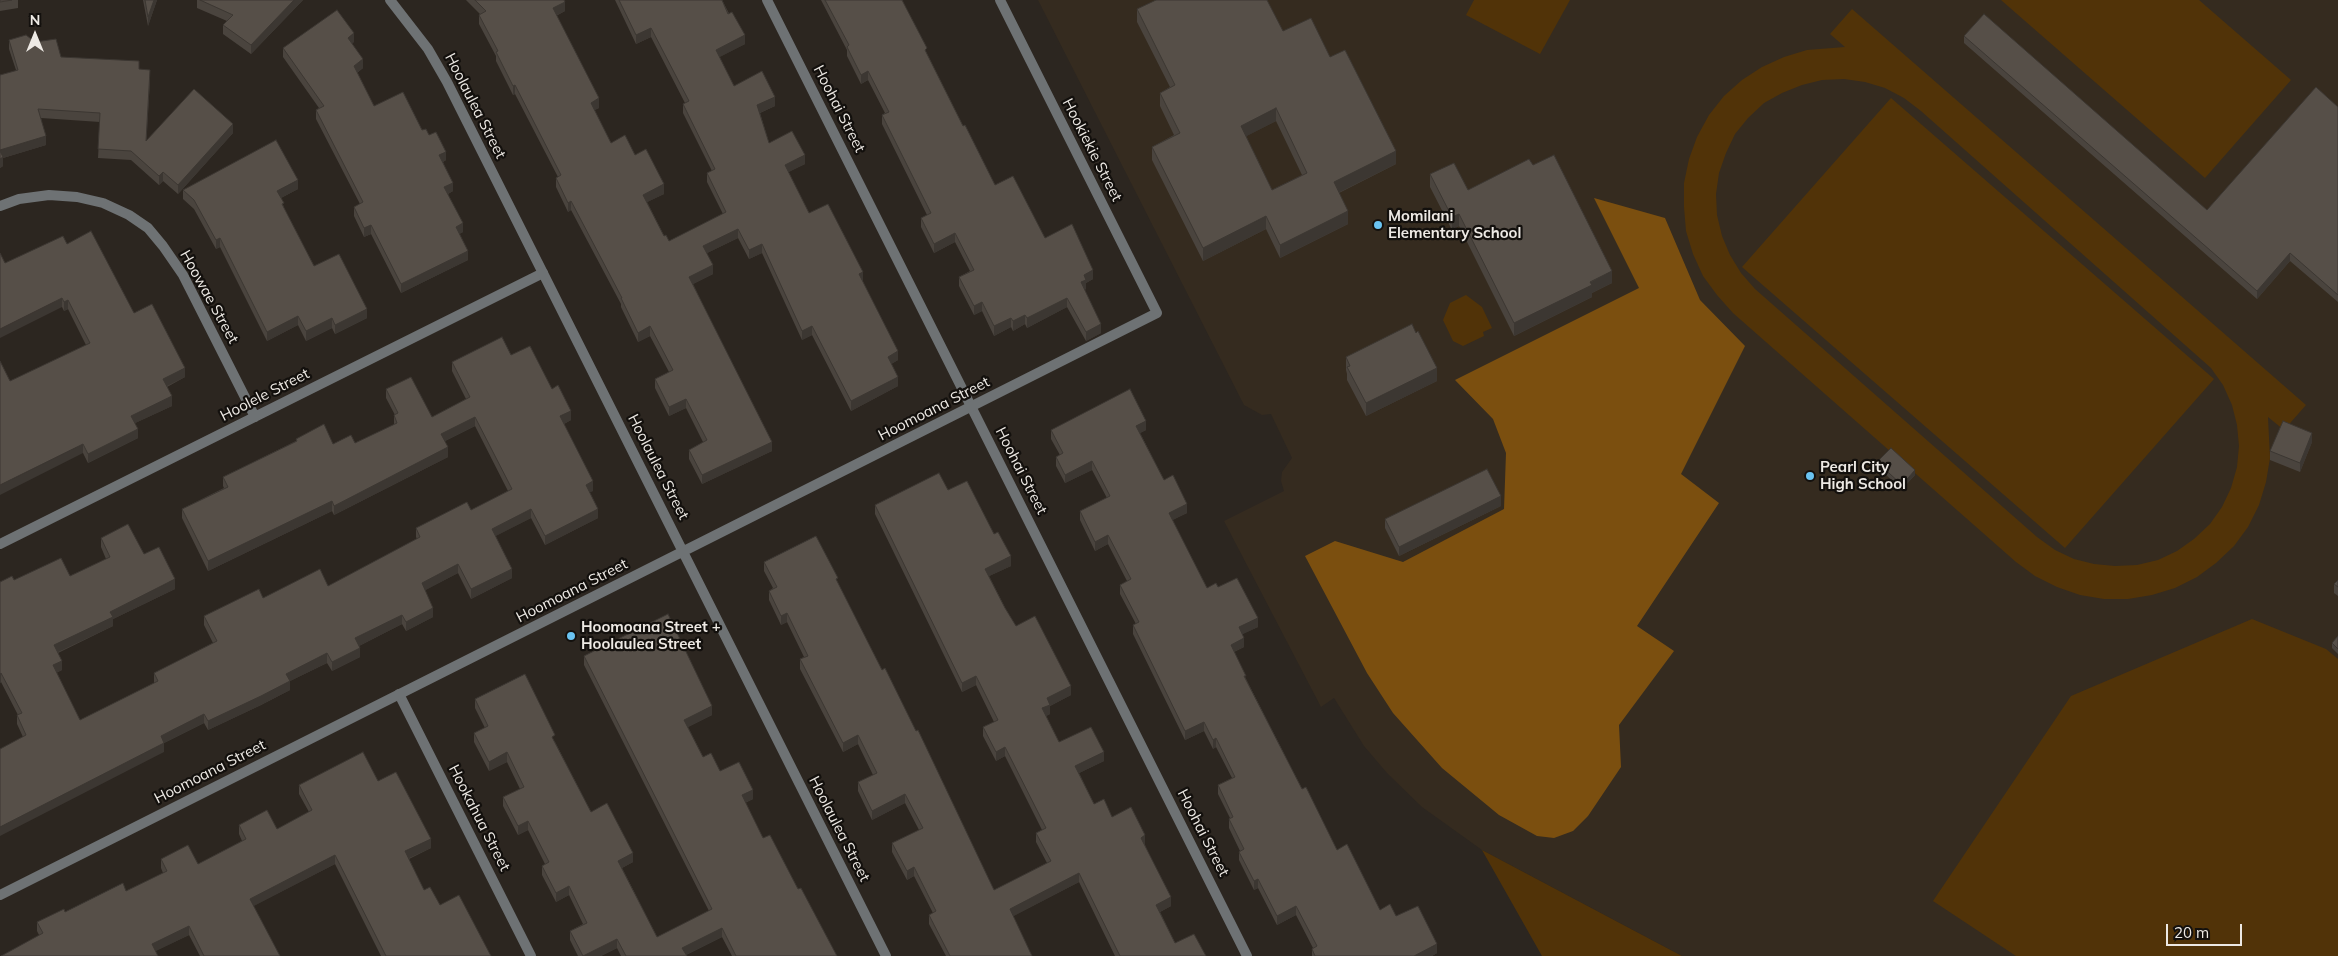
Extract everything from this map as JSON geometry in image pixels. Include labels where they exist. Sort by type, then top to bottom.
[{"type":"street","name":"Hoolaulea Street","points":[[390,0],[406,18],[447,82],[886,956]]},
{"type":"street","name":"Hoohai Street","points":[[767,0],[1248,956]]},
{"type":"street","name":"Hookiekie Street","points":[[1000,0],[1157,313]]},
{"type":"street","name":"Hoowae Street","points":[[0,206],[19,199],[49,195],[77,197],[103,203],[129,215],[148,228],[183,275],[255,417]]},
{"type":"street","name":"Hoolele Street","points":[[0,544],[543,273]]},
{"type":"street","name":"Hoomoana Street","points":[[0,895],[1157,313]]},
{"type":"street","name":"Hookahua Street","points":[[400,694],[531,956]]},
{"type":"shaded area","name":"Pearl City High School","points":[[1038,0],[2338,0],[2338,956],[1682,956],[1482,850],[1422,807],[1387,773],[1364,746],[1334,698],[1321,707],[1224,521],[1284,491],[1281,481],[1282,472],[1292,458],[1271,414],[1262,415],[1244,405]]},
{"type":"shaded area","points":[[1474,0],[1570,0],[1540,54],[1466,15]]},
{"type":"shaded area","points":[[2001,0],[2199,0],[2291,80],[2205,178]]},
{"type":"shaded area","points":[[1852,9],[2306,405],[2284,430],[2268,417],[2270,458],[2266,482],[2259,505],[2248,527],[2234,546],[2197,577],[2175,588],[2152,595],[2128,599],[2104,599],[2080,595],[2057,587],[2035,576],[2016,562],[1733,313],[1703,276],[1693,254],[1686,231],[1684,207],[1684,183],[1689,159],[1697,137],[1709,115],[1724,96],[1742,80],[1762,67],[1784,57],[1807,50],[1845,47],[1830,34]],"holes":[[[1844,79],[1865,82],[1885,88],[1904,98],[1921,111],[2211,368],[2223,385],[2232,405],[2237,425],[2239,446],[2237,467],[2231,488],[2222,507],[2210,524],[2177,551],[2158,560],[2137,565],[2115,566],[2094,564],[2074,559],[2055,550],[2037,537],[1755,289],[1741,273],[1730,255],[1722,236],[1717,215],[1716,194],[1719,173],[1735,134],[1764,103],[1782,93],[1822,80]]]},
{"type":"shaded area","points":[[1891,98],[2214,379],[2065,548],[1742,267]]},
{"type":"shaded area","points":[[1594,198],[1665,218],[1700,300],[1745,346],[1681,474],[1719,503],[1637,626],[1674,651],[1619,725],[1621,767],[1588,816],[1573,831],[1554,838],[1537,836],[1499,815],[1442,768],[1393,713],[1367,673],[1305,556],[1335,541],[1403,562],[1504,509],[1506,453],[1493,419],[1455,380],[1639,288]]},
{"type":"shaded area","points":[[1466,295],[1482,307],[1492,328],[1483,332],[1484,336],[1463,346],[1453,341],[1443,320],[1450,303]]},
{"type":"shaded area","points":[[2252,619],[2326,649],[2338,659],[2338,956],[2016,956],[1933,901],[2071,696]]},
{"type":"shaded area","points":[[1482,850],[1614,920],[1682,956],[1542,956]]},
{"type":"building","points":[[145,0],[154,0],[148,17]]},
{"type":"building","points":[[200,0],[294,0],[251,45],[223,25],[233,15]]},
{"type":"building","points":[[475,0],[564,0],[565,2],[553,8],[599,98],[591,103],[611,143],[625,135],[635,155],[646,149],[664,184],[643,195],[664,236],[666,235],[669,241],[726,212],[707,173],[715,169],[683,104],[689,101],[651,28],[636,35],[619,0],[722,0],[728,14],[732,12],[745,35],[716,50],[734,86],[762,71],[775,97],[757,105],[769,143],[792,131],[805,155],[785,165],[809,213],[828,204],[863,272],[859,274],[898,351],[888,357],[898,377],[851,401],[812,326],[802,331],[762,244],[749,250],[738,229],[703,246],[713,265],[689,277],[772,442],[702,475],[689,450],[707,440],[686,399],[669,407],[655,379],[673,370],[650,326],[638,333],[622,298],[571,201],[568,203],[556,178],[561,175],[515,85],[513,86],[496,52],[498,51],[479,15],[486,11]]},
{"type":"building","points":[[825,0],[902,0],[927,48],[925,50],[963,126],[965,125],[995,185],[1013,176],[1045,238],[1072,224],[1093,270],[1084,275],[1086,280],[1081,282],[1101,324],[1086,332],[1067,298],[1027,318],[1025,315],[1013,321],[1011,318],[994,326],[982,302],[974,306],[959,277],[974,270],[955,233],[934,244],[921,218],[931,213],[882,115],[889,112],[868,71],[861,75],[847,47],[849,45]]},
{"type":"building","points":[[1156,0],[1267,0],[1283,31],[1311,18],[1330,57],[1345,50],[1396,151],[1334,182],[1348,211],[1280,245],[1266,216],[1203,248],[1152,147],[1180,133],[1160,93],[1175,85],[1137,9]],"holes":[[[1276,108],[1307,173],[1272,190],[1241,126]]]},
{"type":"building","points":[[337,10],[354,33],[348,38],[363,59],[354,66],[374,106],[403,92],[422,130],[426,129],[429,135],[436,132],[446,152],[439,155],[453,183],[444,187],[463,223],[456,227],[468,251],[401,284],[371,225],[364,228],[354,207],[363,202],[316,110],[324,106],[283,48]]},
{"type":"building","points":[[1984,14],[2207,210],[2316,87],[2338,107],[2338,295],[2290,253],[2257,291],[1964,36]]},
{"type":"building","points":[[26,35],[35,42],[56,39],[61,57],[139,61],[139,69],[150,70],[146,141],[194,89],[233,124],[178,185],[163,172],[159,176],[131,151],[98,149],[100,113],[38,109],[46,136],[0,150],[0,75],[18,70],[9,40]]},
{"type":"building","points":[[276,140],[298,180],[277,191],[314,266],[339,254],[367,309],[335,325],[332,318],[306,331],[298,316],[267,332],[220,238],[216,240],[194,200],[183,190]]},
{"type":"building","points":[[1554,155],[1612,271],[1590,282],[1592,285],[1514,323],[1459,214],[1452,217],[1430,174],[1454,163],[1468,190],[1529,159],[1533,165]]},
{"type":"building","points":[[91,231],[134,313],[152,304],[185,368],[163,379],[172,396],[131,416],[138,429],[88,454],[83,444],[0,485],[0,361],[10,381],[90,343],[68,300],[64,302],[62,298],[0,329],[0,253],[5,263],[63,236],[67,244]]},
{"type":"building","points":[[1412,324],[1416,333],[1418,331],[1437,368],[1366,403],[1347,367],[1350,366],[1346,357]]},
{"type":"building","points":[[502,337],[511,355],[530,346],[552,389],[558,385],[571,411],[560,416],[593,481],[586,485],[598,509],[545,536],[531,509],[492,529],[512,569],[471,589],[458,564],[422,583],[433,608],[406,622],[402,615],[355,638],[360,648],[332,662],[327,653],[286,674],[290,681],[208,721],[204,714],[161,736],[164,743],[0,827],[0,749],[26,735],[17,715],[22,713],[0,674],[0,582],[12,576],[14,580],[61,558],[70,576],[110,557],[101,538],[128,524],[144,554],[159,547],[175,579],[110,612],[113,617],[54,645],[62,661],[53,665],[80,720],[158,681],[154,673],[217,641],[204,616],[259,589],[263,598],[320,569],[328,586],[420,537],[416,528],[467,502],[471,510],[512,489],[475,417],[441,434],[448,447],[334,506],[332,501],[208,561],[182,509],[228,487],[223,477],[297,441],[296,439],[324,424],[333,444],[351,435],[355,443],[397,423],[394,415],[398,413],[386,389],[411,377],[432,417],[470,397],[452,362]]},
{"type":"building","points":[[1130,389],[1146,421],[1136,426],[1164,480],[1173,475],[1187,504],[1169,513],[1207,588],[1216,583],[1218,587],[1237,578],[1258,618],[1239,627],[1244,638],[1231,645],[1246,676],[1244,676],[1302,789],[1306,787],[1337,850],[1347,844],[1380,910],[1390,904],[1396,916],[1418,906],[1437,944],[1414,956],[1315,956],[1312,949],[1317,946],[1296,906],[1277,916],[1258,879],[1254,881],[1239,852],[1244,849],[1229,819],[1233,817],[1218,785],[1235,777],[1216,738],[1213,740],[1204,722],[1185,731],[1133,625],[1139,622],[1120,585],[1131,579],[1108,535],[1095,542],[1080,511],[1110,496],[1092,461],[1065,475],[1056,457],[1063,453],[1051,430]]},
{"type":"building","points":[[2283,421],[2312,433],[2300,463],[2270,451]]},
{"type":"building","points":[[1891,448],[1915,470],[1902,485],[1877,462]]},
{"type":"building","points":[[1487,469],[1501,496],[1399,547],[1385,519]]},
{"type":"building","points":[[939,473],[948,490],[967,481],[994,534],[998,532],[1011,556],[985,569],[1016,626],[1035,616],[1071,686],[1047,698],[1050,705],[1042,708],[1059,742],[1091,727],[1104,752],[1075,766],[1094,804],[1104,799],[1112,817],[1131,807],[1145,835],[1141,838],[1171,897],[1156,905],[1175,943],[1194,934],[1206,956],[1120,956],[1079,873],[1010,909],[1032,956],[950,956],[929,915],[936,911],[914,867],[907,871],[892,843],[923,828],[905,794],[872,811],[858,782],[877,773],[858,735],[843,743],[800,659],[808,656],[787,613],[781,616],[769,591],[777,587],[764,562],[816,536],[882,670],[885,668],[916,731],[918,730],[994,890],[1051,861],[1036,833],[1046,828],[1005,747],[996,752],[983,727],[998,720],[976,676],[962,683],[875,505]]},
{"type":"building","points":[[668,614],[712,706],[684,720],[703,757],[711,753],[720,771],[739,762],[753,790],[742,795],[763,838],[770,835],[798,889],[801,888],[837,956],[736,956],[722,928],[682,948],[687,956],[626,956],[617,939],[583,956],[570,931],[587,923],[569,886],[556,893],[542,866],[549,862],[528,821],[518,826],[503,797],[524,787],[507,752],[489,762],[474,733],[488,726],[475,699],[525,674],[555,735],[552,737],[591,812],[607,803],[633,853],[618,861],[657,937],[712,909],[584,656]]},
{"type":"building","points":[[2338,636],[2338,649],[2332,643]]},
{"type":"building","points":[[363,752],[378,781],[396,772],[431,839],[405,851],[424,890],[430,887],[440,905],[459,895],[491,956],[386,956],[335,855],[250,899],[280,956],[204,956],[189,926],[152,944],[158,956],[1,956],[43,933],[37,922],[64,909],[65,912],[123,883],[126,891],[167,871],[161,859],[188,845],[198,864],[246,839],[239,825],[267,810],[277,829],[312,810],[299,785]]},
{"type":"place","name":"Momilani Elementary School","points":[[1378,225]]},
{"type":"place","name":"Pearl City High School","points":[[1810,476]]},
{"type":"place","name":"Hoomoana Street + Hoolaulea Street","points":[[571,636]]}]
